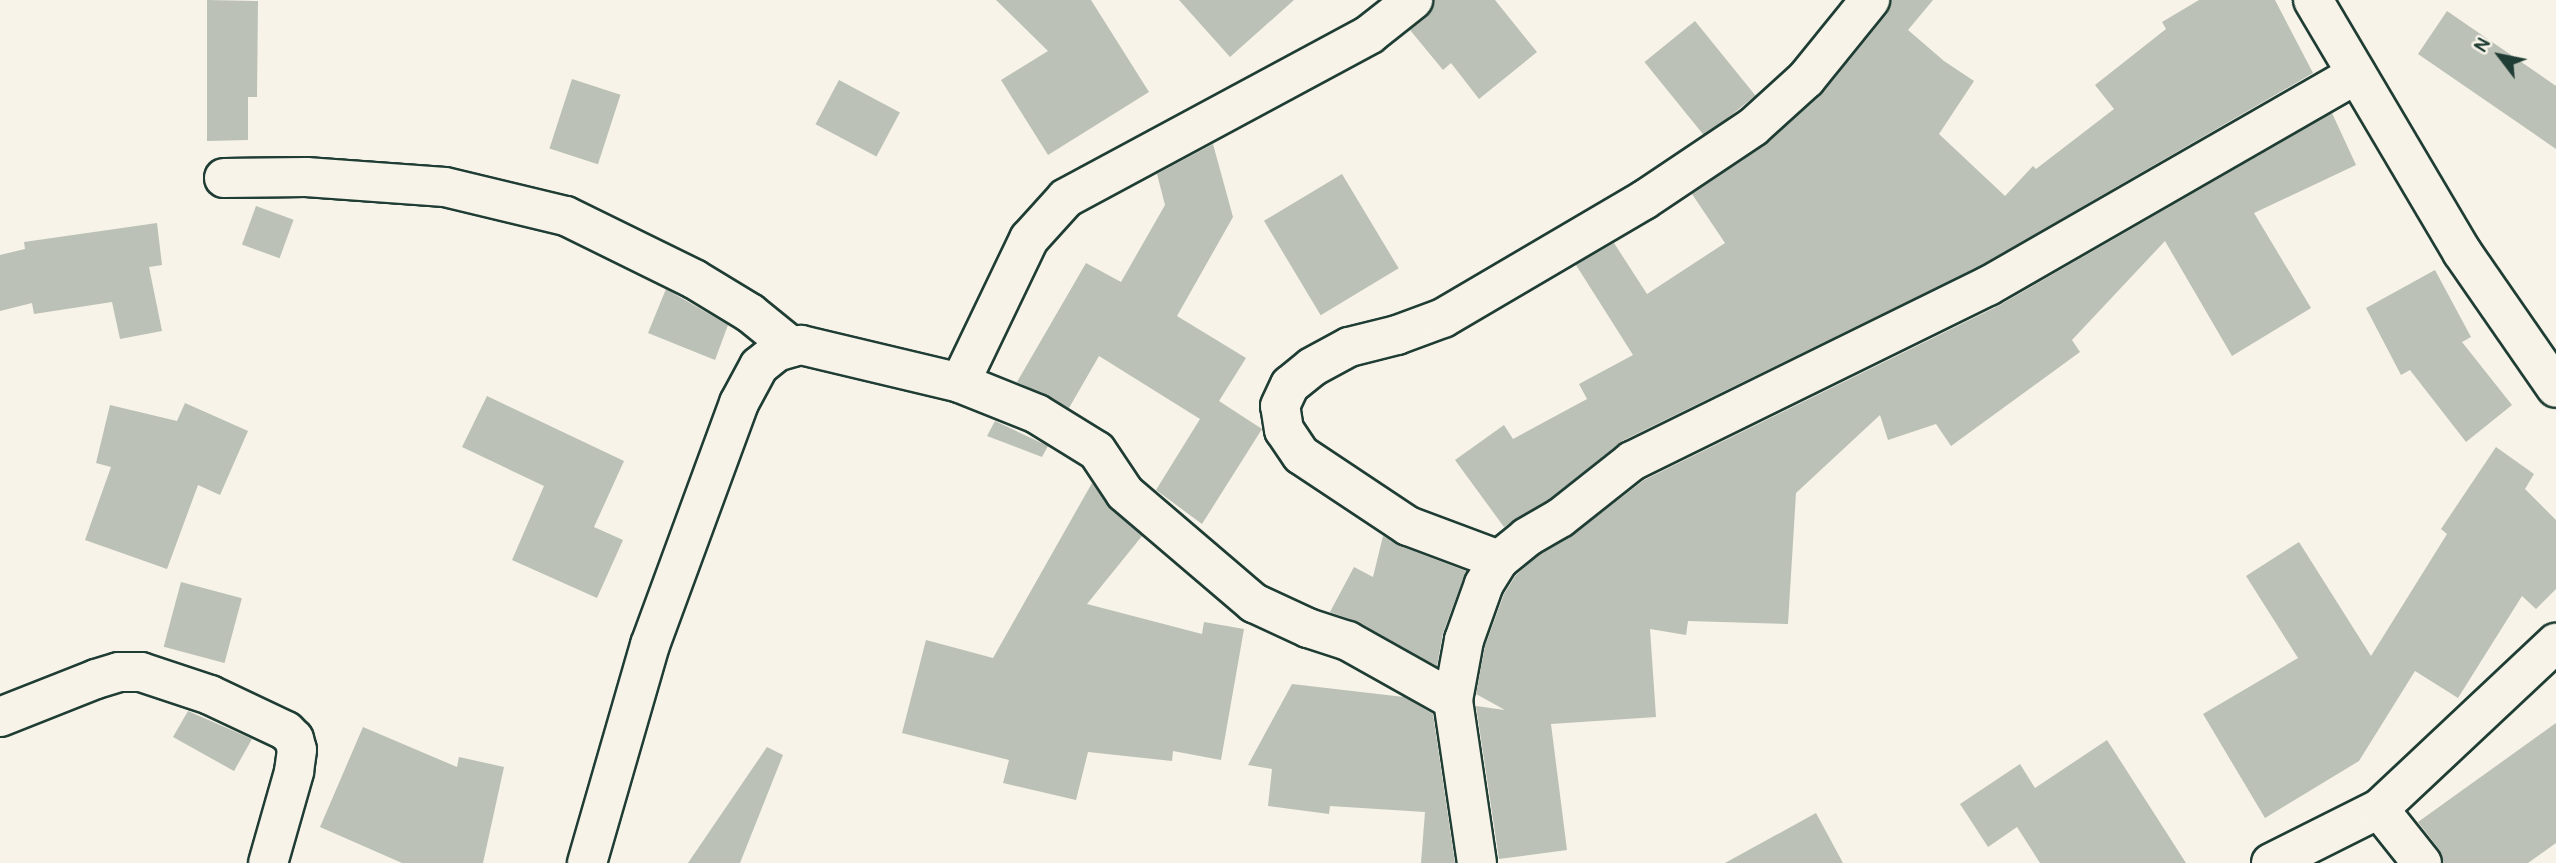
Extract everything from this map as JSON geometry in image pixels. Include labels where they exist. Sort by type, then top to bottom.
[{"type":"street","points":[[960,383],[1029,239],[1066,198],[1347,48],[1370,34],[1413,0]]},
{"type":"street","points":[[1499,559],[1408,526],[1301,455],[1284,430],[1280,406],[1290,385],[1312,367],[1349,347],[1397,335],[1443,318],[1644,200],[1762,119],[1806,79],[1870,0]]},
{"type":"street","points":[[2313,0],[2462,252],[2556,388]]},
{"type":"street","points":[[1478,863],[1453,700],[1464,640],[1484,584],[1499,559],[1527,537],[1560,518],[1632,461],[1988,286],[2356,74]]},
{"type":"street","points":[[224,178],[306,177],[445,187],[566,216],[694,279],[750,313],[792,347]]},
{"type":"street","points":[[587,863],[650,645],[739,403],[759,366],[776,352],[801,345],[960,383],[1037,414],[1097,451],[1125,493],[1254,603],[1308,628],[1348,640],[1453,700]]},
{"type":"street","points":[[2272,863],[2379,809],[2556,643]]},
{"type":"street","points":[[0,717],[96,679],[119,673],[141,672],[210,695],[286,731],[294,738],[297,750],[294,772],[268,863]]},
{"type":"street","points":[[2379,809],[2422,863]]},
{"type":"building","points":[[207,0],[258,1],[257,97],[248,97],[248,140],[207,141]]},
{"type":"building","points":[[996,0],[1091,0],[1149,92],[1048,155],[1001,80],[1048,51]]},
{"type":"building","points":[[1179,0],[1294,0],[1230,57]]},
{"type":"building","points":[[1434,0],[1495,0],[1537,52],[1479,99],[1451,63],[1443,70],[1410,30],[1427,17]]},
{"type":"building","points":[[1891,0],[1933,0],[1908,30],[1944,61],[1974,81],[1939,134],[2005,196],[2033,166],[2036,169],[2114,109],[2095,85],[2166,29],[2162,22],[2199,0],[2275,0],[2313,73],[1978,267],[1622,441],[1548,500],[1504,527],[1455,460],[1504,425],[1513,439],[1587,399],[1579,384],[1633,355],[1576,265],[1614,243],[1647,294],[1725,243],[1692,194],[1765,145],[1821,95],[1887,14]]},
{"type":"building","points":[[2447,11],[2556,86],[2556,149],[2418,54]]},
{"type":"building","points":[[1695,21],[1755,96],[1705,137],[1644,62]]},
{"type":"building","points":[[572,79],[621,95],[598,164],[549,148]]},
{"type":"building","points":[[839,80],[900,112],[876,157],[816,124]]},
{"type":"building","points":[[2332,113],[2356,165],[2254,213],[2311,308],[2232,356],[2165,241],[2072,340],[2080,352],[1951,446],[1936,424],[1888,440],[1880,415],[1796,493],[1788,624],[1688,621],[1686,635],[1650,629],[1656,717],[1551,724],[1567,850],[1499,859],[1476,706],[1505,710],[1476,694],[1485,646],[1504,594],[1516,575],[1539,555],[1573,535],[1644,480],[1998,306]]},
{"type":"building","points":[[1213,144],[1233,217],[1177,316],[1246,358],[1219,401],[1262,429],[1202,524],[1156,490],[1200,419],[1099,356],[1069,408],[1017,382],[1086,263],[1121,282],[1165,205],[1157,174]]},
{"type":"building","points":[[1342,174],[1399,268],[1321,315],[1264,221]]},
{"type":"building","points":[[256,206],[294,220],[280,258],[242,245]]},
{"type":"building","points":[[157,223],[162,265],[149,267],[162,331],[120,339],[112,302],[34,314],[32,303],[0,311],[0,255],[25,249],[24,242]]},
{"type":"building","points":[[2435,270],[2471,337],[2462,342],[2512,405],[2466,442],[2410,370],[2401,375],[2366,308]]},
{"type":"building","points":[[666,289],[728,325],[715,360],[648,333]]},
{"type":"building","points":[[487,396],[624,461],[594,527],[623,540],[597,598],[512,560],[544,486],[462,447]]},
{"type":"building","points":[[185,403],[248,431],[220,495],[198,485],[167,569],[85,540],[111,467],[96,463],[110,405],[177,421]]},
{"type":"building","points":[[995,421],[1048,446],[1042,457],[987,436]]},
{"type":"building","points":[[2496,447],[2534,474],[2525,489],[2556,520],[2556,589],[2536,609],[2522,596],[2458,698],[2415,671],[2359,761],[2265,818],[2203,714],[2298,658],[2246,576],[2299,542],[2371,656],[2447,534],[2441,529]]},
{"type":"building","points":[[1092,483],[1111,509],[1142,536],[1087,604],[1202,634],[1204,622],[1244,629],[1221,760],[1173,751],[1172,761],[1088,752],[1076,800],[1003,783],[1009,760],[902,733],[926,640],[993,658]]},
{"type":"building","points":[[1383,536],[1400,546],[1466,571],[1443,633],[1437,666],[1358,622],[1330,612],[1354,567],[1373,577]]},
{"type":"building","points":[[181,582],[242,598],[225,663],[164,647]]},
{"type":"building","points":[[1292,684],[1404,697],[1433,714],[1455,863],[1421,863],[1425,812],[1330,806],[1329,814],[1268,806],[1272,769],[1248,765]]},
{"type":"building","points":[[188,711],[252,739],[234,771],[173,737]]},
{"type":"building","points":[[2556,723],[2556,843],[2528,863],[2443,863],[2439,849],[2418,822]]},
{"type":"building","points":[[363,727],[457,767],[459,757],[504,767],[483,863],[402,863],[320,827]]},
{"type":"building","points":[[2107,740],[2186,863],[2040,863],[2017,827],[1988,847],[1960,804],[2020,764],[2035,788]]},
{"type":"building","points":[[767,747],[783,755],[740,863],[688,863]]},
{"type":"building","points":[[1816,813],[1843,863],[1725,863]]}]
